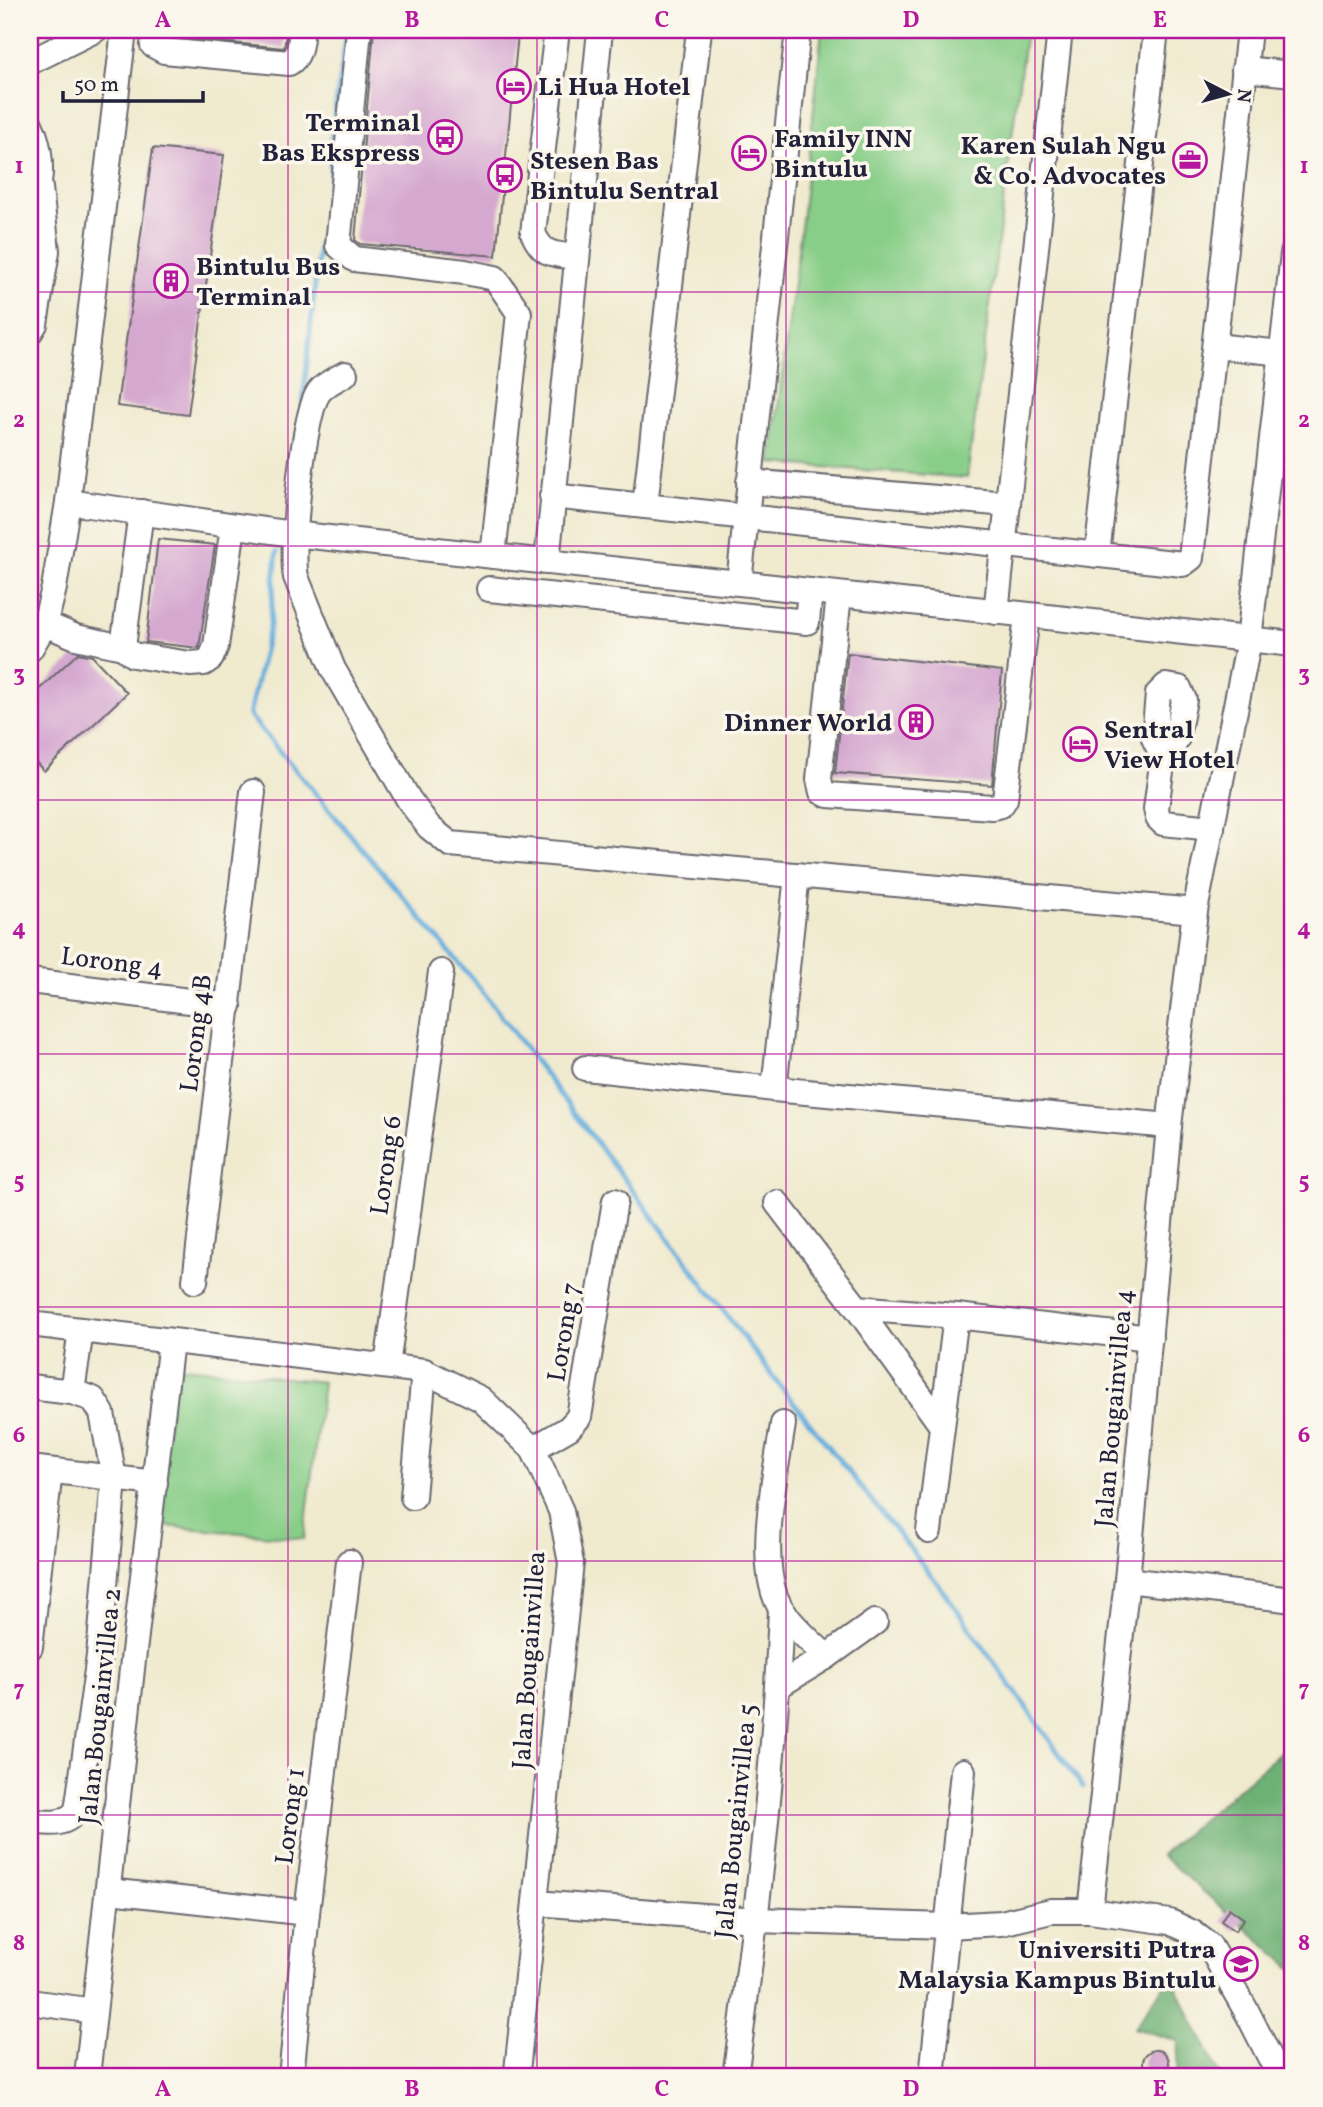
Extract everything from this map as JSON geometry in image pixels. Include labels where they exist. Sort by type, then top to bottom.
[{"type":"street","points":[[30,62],[95,30]]},
{"type":"street","points":[[30,649],[45,624],[54,588],[68,502],[124,30]]},
{"type":"street","points":[[155,30],[153,45],[164,51],[289,63],[296,59],[302,30]]},
{"type":"street","points":[[359,30],[338,245],[354,259],[495,278],[519,313],[493,556]]},
{"type":"street","points":[[554,30],[556,38],[533,233],[539,247],[549,254],[577,257]]},
{"type":"street","points":[[547,562],[600,30]]},
{"type":"street","points":[[645,506],[699,30]]},
{"type":"street","points":[[739,583],[798,30]]},
{"type":"street","points":[[996,612],[1060,30]]},
{"type":"street","points":[[1097,555],[1156,30]]},
{"type":"street","points":[[552,496],[1183,564],[1191,558],[1249,30]]},
{"type":"street","points":[[1244,69],[1293,74]]},
{"type":"street","points":[[30,124],[38,140],[47,251],[36,324],[30,332]]},
{"type":"street","points":[[30,211],[40,188]]},
{"type":"street","name":"Jalan Bougainvillea 4","points":[[1090,1911],[1127,1580],[1169,1126],[1195,911],[1249,640],[1284,412],[1282,353],[1293,254]]},
{"type":"street","points":[[1215,346],[1282,353]]},
{"type":"street","points":[[345,374],[318,393],[309,413],[293,534],[296,578],[333,669],[410,800],[429,827],[450,844],[1195,911]]},
{"type":"street","points":[[749,482],[1008,504]]},
{"type":"street","points":[[68,502],[293,534],[1293,644]]},
{"type":"street","points":[[123,647],[141,512]]},
{"type":"street","points":[[45,624],[76,637],[123,647],[133,655],[190,664],[204,663],[211,658],[216,646],[233,526]]},
{"type":"street","points":[[489,589],[807,622],[810,592]]},
{"type":"street","points":[[839,594],[819,779],[822,792],[828,795],[992,807],[1001,805],[1005,799],[1027,616]]},
{"type":"street","points":[[1163,757],[1156,809],[1158,818],[1163,822],[1212,828]]},
{"type":"street","name":"Lorong 4B","points":[[195,1281],[253,792]]},
{"type":"street","points":[[774,1089],[797,876]]},
{"type":"street","name":"Lorong 6","points":[[387,1366],[441,972]]},
{"type":"street","name":"Lorong 4","points":[[30,982],[229,1006]]},
{"type":"street","points":[[584,1068],[774,1089],[1169,1126]]},
{"type":"street","name":"Lorong 7","points":[[533,1449],[569,1428],[579,1417],[615,1202]]},
{"type":"street","points":[[777,1203],[942,1426]]},
{"type":"street","points":[[857,1308],[956,1316],[1150,1338]]},
{"type":"street","points":[[929,1531],[956,1316]]},
{"type":"street","name":"Jalan Bougainvillea","points":[[30,1324],[424,1371],[481,1399],[533,1449],[561,1511],[571,1563],[536,1903],[517,2071],[514,2077]]},
{"type":"street","points":[[72,1392],[81,1330]]},
{"type":"street","name":"Jalan Bougainvillea 2","points":[[88,2077],[171,1341]]},
{"type":"street","points":[[413,1497],[424,1371]]},
{"type":"street","points":[[30,1387],[72,1392],[93,1399],[102,1413],[114,1478],[99,1656],[77,1811],[68,1820],[54,1823],[30,1821]]},
{"type":"street","points":[[783,1424],[771,1512],[768,1556],[771,1584],[781,1609],[826,1657]]},
{"type":"street","points":[[30,1647],[40,1470],[155,1483]]},
{"type":"street","name":"Lorong 1","points":[[290,2077],[349,1562]]},
{"type":"street","points":[[1127,1580],[1293,1600]]},
{"type":"street","points":[[778,1686],[781,1609]]},
{"type":"street","name":"Jalan Bougainvillea 5","points":[[735,2077],[756,1920],[778,1686],[826,1657],[875,1622]]},
{"type":"street","points":[[99,1656],[133,1660]]},
{"type":"street","points":[[932,2077],[963,1771]]},
{"type":"street","points":[[109,1891],[307,1913]]},
{"type":"street","points":[[536,1903],[756,1920],[947,1926],[1001,1923],[1051,1911],[1090,1911],[1170,1922],[1193,1933],[1209,1945],[1280,2077]]},
{"type":"street","points":[[30,2002],[94,2011]]},
{"type":"green space","points":[[822,30],[1026,30],[967,478],[771,463],[803,212]]},
{"type":"green space","points":[[175,1366],[323,1382],[304,1539],[156,1525]]},
{"type":"green space","points":[[1293,1742],[1293,1969],[1161,1855]]},
{"type":"green space","points":[[1171,1976],[1221,2077],[1177,2077],[1178,2041],[1134,2028]]},
{"type":"building","points":[[170,30],[287,30],[284,48],[169,37]]},
{"type":"building","points":[[374,30],[491,30],[518,34],[496,256],[360,244],[355,240]]},
{"type":"building","name":"Bintulu Bus Terminal","points":[[153,148],[224,155],[188,415],[117,406]]},
{"type":"building","points":[[158,539],[215,545],[199,648],[146,642]]},
{"type":"building","points":[[78,653],[92,656],[127,693],[44,771],[30,756],[30,698]]},
{"type":"building","name":"Dinner World","points":[[848,653],[1002,671],[992,785],[835,773]]},
{"type":"building","points":[[1229,1908],[1244,1919],[1235,1931],[1221,1921]]},
{"type":"building","points":[[1156,2050],[1165,2054],[1169,2063],[1165,2072],[1156,2076],[1147,2072],[1143,2063],[1147,2054]]},
{"type":"waterway","points":[[331,196],[330,146],[347,30]]},
{"type":"waterway","points":[[303,403],[319,244],[330,213]]},
{"type":"waterway","points":[[277,552],[270,625],[249,715],[480,988],[778,1383],[939,1585],[1083,1787]]},
{"type":"place","name":"Li Hua Hotel","points":[[514,86]]},
{"type":"place","name":"Terminal Bas Ekspress","points":[[445,137]]},
{"type":"place","name":"Family INN Bintulu","points":[[749,153]]},
{"type":"place","name":"Karen Sulah Ngu & Co. Advocates","points":[[1190,160]]},
{"type":"place","name":"Stesen Bas Bintulu Sentral","points":[[505,175]]},
{"type":"place","name":"Bintulu Bus Terminal","points":[[171,281]]},
{"type":"place","name":"Dinner World","points":[[916,722]]},
{"type":"place","name":"Sentral View Hotel","points":[[1080,744]]},
{"type":"place","name":"Universiti Putra Malaysia Kampus Bintulu","points":[[1241,1964]]}]
